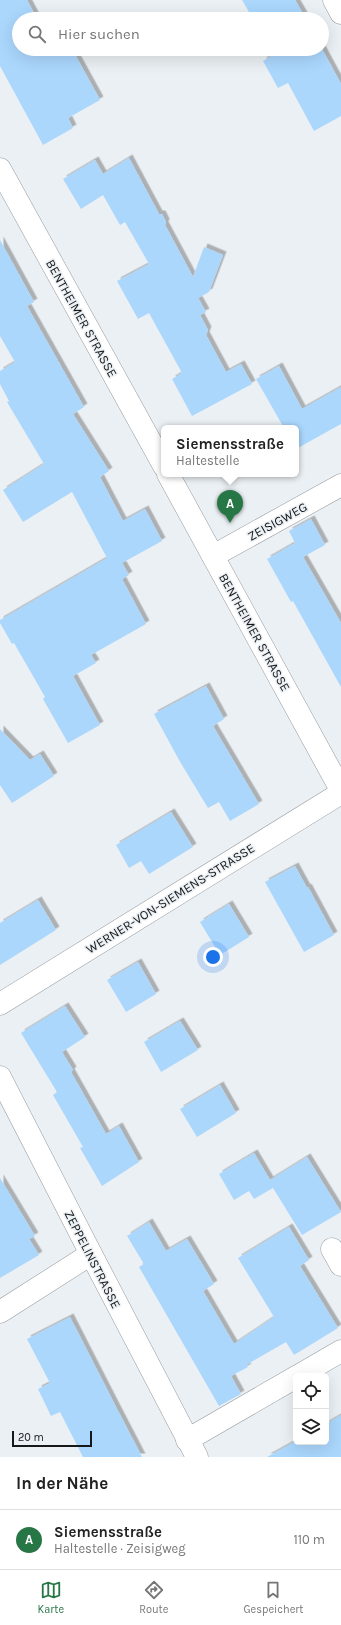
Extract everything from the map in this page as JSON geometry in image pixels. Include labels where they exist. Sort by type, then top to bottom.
[{"type":"street","points":[[334,0],[341,13]]},
{"type":"street","name":"BENTHEIMER STRASSE","points":[[0,169],[161,461]]},
{"type":"street","name":"BENTHEIMER STRASSE","points":[[170,477],[341,792]]},
{"type":"street","name":"ZEISIGWEG","points":[[213,556],[341,485]]},
{"type":"street","name":"WERNER-VON-SIEMENS-STRASSE","points":[[0,1004],[341,792]]},
{"type":"street","name":"ZEPPELINSTRASSE","points":[[0,1076],[192,1448],[293,1380]]},
{"type":"street","points":[[0,1312],[91,1254]]},
{"type":"street","name":"ZEPPELINSTRASSE","points":[[304,1373],[341,1351]]},
{"type":"building","points":[[0,0],[27,0],[33,12],[12,12],[12,56],[76,56],[100,100],[68,118],[73,128],[43,145],[0,66]]},
{"type":"building","points":[[242,0],[295,0],[302,12],[249,12]]},
{"type":"building","points":[[271,56],[326,56],[341,84],[341,116],[314,131],[288,83],[278,88],[263,61]]},
{"type":"building","points":[[129,158],[159,214],[162,214],[166,222],[165,225],[193,277],[204,247],[223,255],[209,292],[198,298],[206,312],[200,315],[208,330],[206,335],[226,372],[241,364],[252,384],[192,416],[172,379],[182,373],[149,313],[138,319],[117,281],[149,264],[125,222],[120,225],[103,195],[81,209],[63,179],[95,160],[103,174]]},
{"type":"building","points":[[0,240],[34,302],[27,306],[84,407],[73,414],[109,471],[100,477],[123,521],[145,509],[162,541],[122,563],[129,575],[122,579],[146,624],[91,655],[96,663],[73,676],[100,725],[68,743],[43,699],[45,697],[14,643],[12,644],[0,623],[0,620],[107,558],[72,492],[23,522],[3,490],[44,464],[7,402],[9,401],[0,384],[0,371],[15,362],[0,336]]},
{"type":"building","points":[[279,366],[302,409],[341,387],[341,424],[299,447],[299,425],[282,425],[256,379]]},
{"type":"building","points":[[311,519],[325,545],[303,557],[341,623],[341,687],[293,601],[291,602],[267,559],[295,543],[289,531]]},
{"type":"building","points":[[206,686],[224,719],[213,726],[259,804],[230,821],[219,802],[208,808],[179,760],[154,714]]},
{"type":"building","points":[[0,729],[30,760],[40,754],[54,776],[12,803],[0,785]]},
{"type":"building","points":[[171,812],[193,847],[149,874],[141,861],[129,868],[116,845]]},
{"type":"building","points":[[295,866],[334,935],[304,952],[265,882]]},
{"type":"building","points":[[38,900],[56,930],[0,965],[0,923]]},
{"type":"building","points":[[229,904],[249,937],[220,955],[200,922]]},
{"type":"building","points":[[138,962],[156,994],[126,1012],[107,980]]},
{"type":"building","points":[[65,1006],[85,1037],[62,1052],[73,1070],[71,1072],[106,1134],[119,1126],[139,1162],[102,1186],[80,1148],[83,1147],[53,1095],[57,1092],[21,1033]]},
{"type":"building","points":[[180,1021],[198,1050],[161,1072],[144,1042]]},
{"type":"building","points":[[220,1085],[236,1113],[197,1137],[180,1109]]},
{"type":"building","points":[[254,1153],[270,1180],[307,1157],[341,1212],[302,1235],[273,1188],[254,1199],[249,1191],[234,1200],[219,1174]]},
{"type":"building","points":[[0,1178],[35,1236],[29,1239],[39,1255],[0,1278]]},
{"type":"building","points":[[149,1222],[166,1251],[187,1239],[214,1284],[203,1291],[234,1344],[274,1317],[238,1258],[289,1227],[309,1260],[300,1266],[338,1328],[294,1355],[286,1342],[246,1365],[248,1367],[231,1376],[241,1394],[219,1406],[139,1267],[144,1264],[127,1236]]},
{"type":"building","points":[[70,1317],[142,1457],[83,1457],[60,1412],[51,1416],[38,1389],[50,1383],[27,1339]]},
{"type":"building","points":[[341,1415],[341,1457],[267,1457],[293,1443],[293,1445],[329,1445],[329,1422]]},
{"type":"place","name":"Siemensstraße","points":[[230,523]]}]
